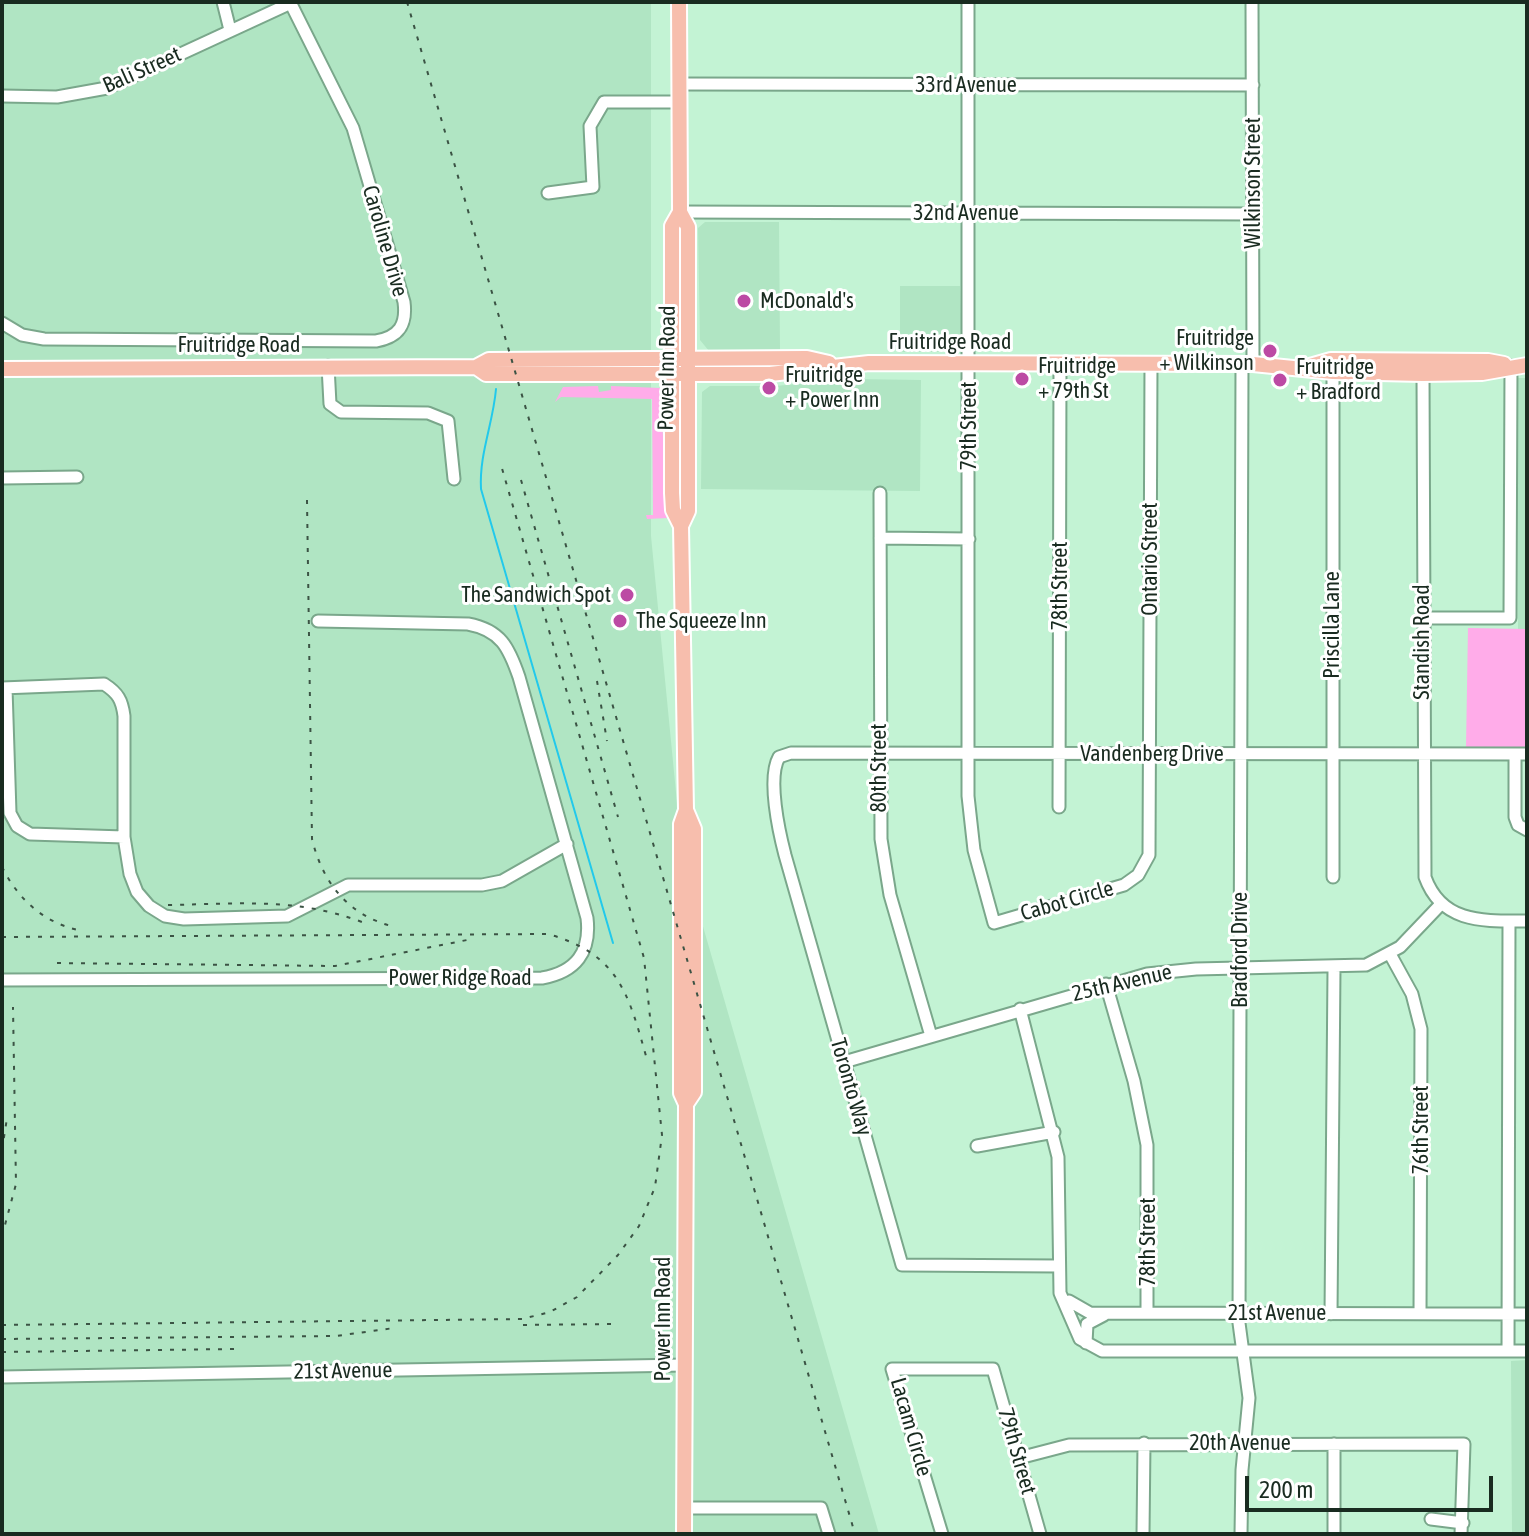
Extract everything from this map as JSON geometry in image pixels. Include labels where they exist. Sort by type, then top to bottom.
[{"type":"main road","name":"Power Inn Road","points":[[679,2],[680,212],[688,227],[689,367],[688,511],[681,526]]},
{"type":"main road","name":"Power Inn Road","points":[[680,212],[672,226],[671,367],[673,510],[681,526],[686,810],[681,824],[681,1093],[686,1104],[684,1534]]},
{"type":"main road","name":"Fruitridge Road","points":[[2,369],[476,367],[489,360],[689,367],[807,358],[834,364],[1248,364],[1306,367],[1333,372],[1423,374],[1482,373],[1527,365]]},
{"type":"main road","name":"Fruitridge Road","points":[[1306,367],[1331,360],[1488,361],[1511,366]]},
{"type":"street","points":[[223,2],[230,30]]},
{"type":"street","name":"Bali Street","points":[[2,96],[57,97],[107,88],[290,2]]},
{"type":"street","name":"Caroline Drive","points":[[2,323],[22,335],[44,339],[376,341],[390,338],[401,329],[406,316],[404,302],[353,128],[290,2]]},
{"type":"street","name":"79th Street","points":[[968,2],[968,753]]},
{"type":"street","name":"Wilkinson Street","points":[[1248,364],[1253,214],[1252,2]]},
{"type":"street","name":"33rd Avenue","points":[[679,84],[1253,85]]},
{"type":"street","points":[[548,193],[593,187],[590,126],[604,102],[679,102]]},
{"type":"street","name":"32nd Avenue","points":[[680,212],[1253,214]]},
{"type":"street","name":"78th Street","points":[[1059,807],[1060,364]]},
{"type":"street","name":"Ontario Street","points":[[1149,754],[1151,364]]},
{"type":"street","name":"Bradford Drive","points":[[1241,1534],[1249,1398],[1240,1313],[1241,754],[1248,364]]},
{"type":"street","points":[[328,366],[330,404],[341,412],[428,413],[448,421],[454,479]]},
{"type":"street","points":[[1422,618],[1510,618],[1511,366]]},
{"type":"street","name":"Priscilla Lane","points":[[1333,372],[1333,877]]},
{"type":"street","name":"Standish Road","points":[[1423,374],[1423,867],[1429,888],[1441,904]]},
{"type":"street","points":[[2,478],[77,477]]},
{"type":"street","name":"80th Street","points":[[880,493],[879,817],[885,867],[931,1036]]},
{"type":"street","points":[[880,538],[969,539]]},
{"type":"street","name":"Power Ridge Road","points":[[2,980],[542,978],[559,975],[574,966],[585,952],[589,936],[567,844],[519,677],[510,650],[500,636],[485,627],[468,624],[318,621]]},
{"type":"street","points":[[124,837],[30,834],[17,826],[10,813],[4,688],[104,684],[115,691],[122,702],[124,716],[124,837],[130,874],[137,892],[165,916],[184,919],[287,916],[348,885],[482,885],[502,881],[567,844]]},
{"type":"street","name":"Vandenberg Drive","points":[[779,757],[791,753],[1521,754]]},
{"type":"street","name":"Cabot Circle","points":[[968,753],[974,850],[994,923],[1124,885],[1138,875],[1149,849],[1149,754]]},
{"type":"street","points":[[1521,754],[1515,817],[1518,825],[1527,830]]},
{"type":"street","name":"Toronto Way","points":[[779,757],[774,767],[780,835],[902,1265],[1058,1266]]},
{"type":"street","points":[[1441,904],[1465,918],[1527,921]]},
{"type":"street","name":"25th Avenue","points":[[844,1062],[1106,984],[1171,971],[1334,969],[1366,965],[1390,954],[1441,904]]},
{"type":"street","points":[[1508,1350],[1509,921]]},
{"type":"street","name":"76th Street","points":[[1390,954],[1412,994],[1421,1029],[1420,1314]]},
{"type":"street","points":[[1331,1314],[1334,969]]},
{"type":"street","name":"78th Street","points":[[1106,984],[1134,1081],[1147,1145],[1147,1313]]},
{"type":"street","points":[[1020,1009],[1054,1132],[1059,1175],[1059,1287],[1080,1339],[1086,1345]]},
{"type":"street","points":[[977,1146],[1054,1132]]},
{"type":"street","name":"21st Avenue","points":[[1059,1287],[1081,1311],[1112,1313],[1527,1314]]},
{"type":"street","points":[[1086,1345],[1087,1324],[1112,1313]]},
{"type":"street","name":"21st Avenue","points":[[1086,1345],[1112,1351],[1527,1351]]},
{"type":"street","name":"21st Avenue","points":[[2,1377],[685,1365]]},
{"type":"street","name":"Lacam Circle","points":[[942,1534],[892,1369],[993,1369]]},
{"type":"street","name":"79th Street","points":[[993,1369],[1040,1534]]},
{"type":"street","points":[[1143,1534],[1144,1443]]},
{"type":"street","points":[[1334,1444],[1334,1534]]},
{"type":"street","name":"20th Avenue","points":[[1019,1458],[1069,1445],[1462,1444],[1462,1529]]},
{"type":"street","points":[[684,1508],[821,1508],[829,1534]]},
{"type":"street","points":[[1431,1519],[1462,1529]]},
{"type":"shaded area","points":[[2,2],[651,2],[651,536],[682,854],[879,1534],[2,1534]]},
{"type":"shaded area","points":[[705,222],[779,222],[780,350],[709,351],[700,340],[698,228]]},
{"type":"shaded area","points":[[900,286],[960,286],[962,344],[953,352],[900,352]]},
{"type":"shaded area","points":[[1518,378],[1527,378],[1527,629],[1518,629]]},
{"type":"shaded area","points":[[853,379],[921,380],[920,491],[701,489],[702,392],[710,386],[775,386]]},
{"type":"shaded area","points":[[598,386],[599,392],[611,390],[611,386],[660,388],[668,518],[647,519],[646,515],[653,515],[652,399],[561,397],[555,402],[563,387]]},
{"type":"shaded area","points":[[1468,628],[1527,629],[1527,747],[1466,747]]},
{"type":"shaded area","points":[[1527,1360],[1527,1534],[1512,1534],[1511,1361]]},
{"type":"waterway","points":[[496,389],[482,464],[481,489],[613,943]]},
{"type":"railway","points":[[407,2],[855,1534]]},
{"type":"railway","points":[[2,1325],[522,1319],[550,1312],[577,1297],[618,1255],[639,1226],[655,1187],[662,1135],[644,958],[501,465]]},
{"type":"railway","points":[[521,480],[618,817]]},
{"type":"railway","points":[[307,500],[312,839],[323,870],[340,896],[364,915],[395,927]]},
{"type":"railway","points":[[597,681],[607,741]]},
{"type":"railway","points":[[2,867],[8,879],[33,908],[54,921],[78,930]]},
{"type":"railway","points":[[168,905],[290,905],[362,922]]},
{"type":"railway","points":[[2,937],[548,934],[590,952],[616,978],[633,1013],[646,1056]]},
{"type":"railway","points":[[57,963],[335,966],[467,940]]},
{"type":"railway","points":[[2,1236],[16,1184],[13,1007]]},
{"type":"railway","points":[[2,1150],[7,1118]]},
{"type":"railway","points":[[523,1325],[613,1324]]},
{"type":"railway","points":[[2,1339],[336,1336],[394,1328]]},
{"type":"railway","points":[[2,1352],[235,1349]]},
{"type":"place","name":"McDonald's","points":[[744,301]]},
{"type":"place","name":"Fruitridge + Wilkinson","points":[[1270,351]]},
{"type":"place","name":"Fruitridge + 79th St","points":[[1022,379]]},
{"type":"place","name":"Fruitridge + Bradford","points":[[1280,380]]},
{"type":"place","name":"Fruitridge + Power Inn","points":[[769,388]]},
{"type":"place","name":"The Sandwich Spot","points":[[627,595]]},
{"type":"place","name":"The Squeeze Inn","points":[[620,621]]}]
